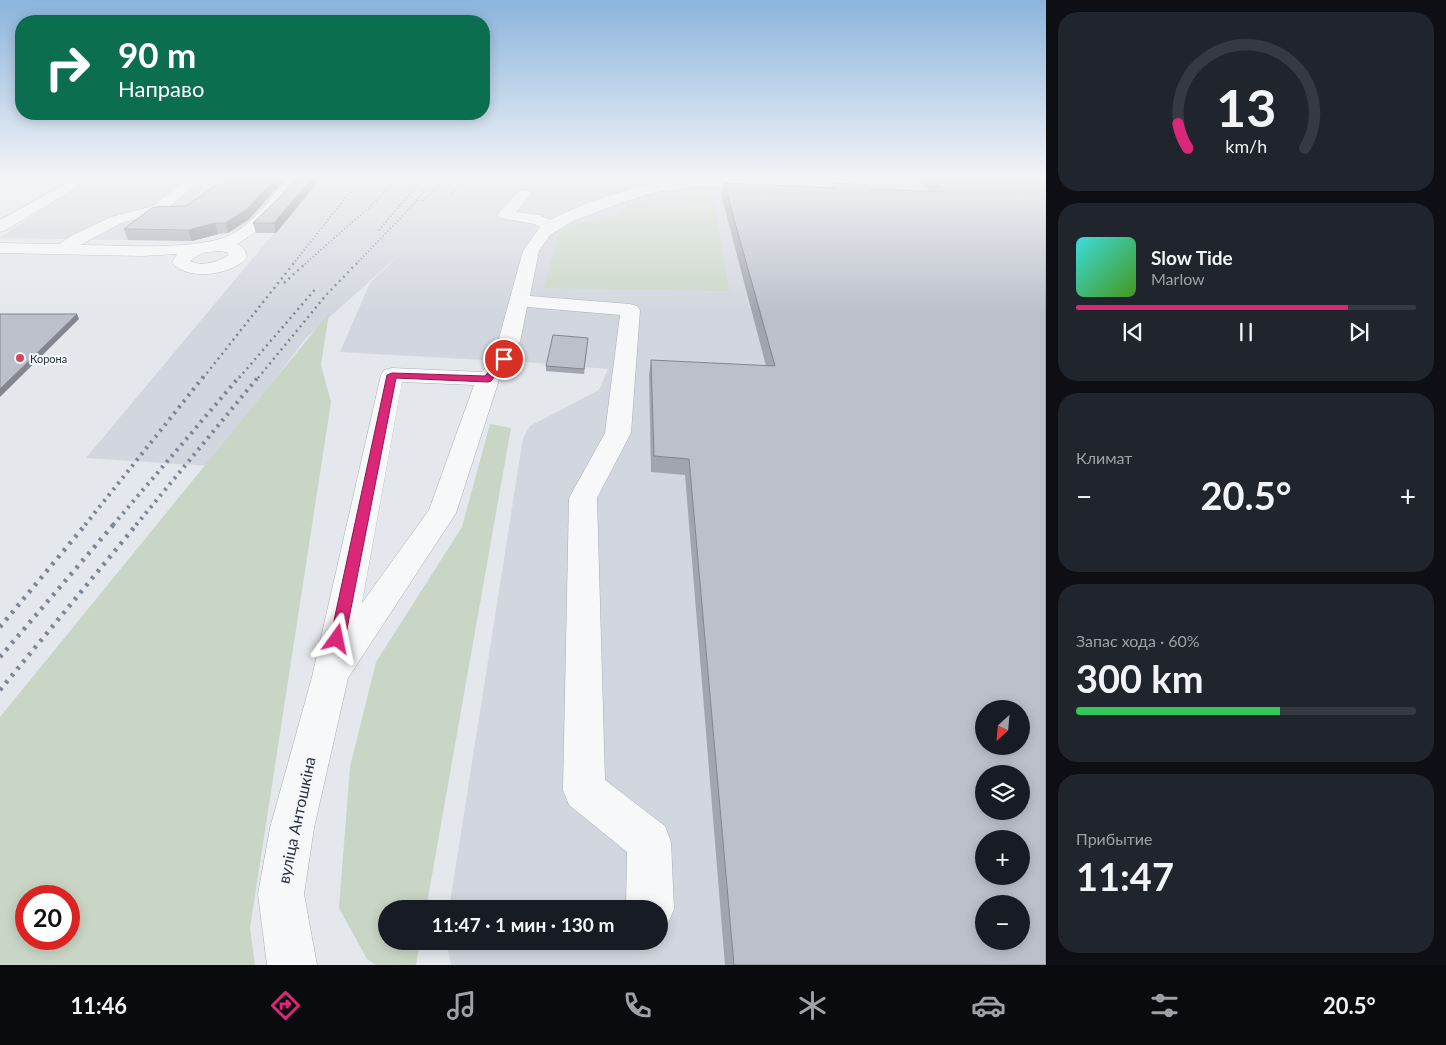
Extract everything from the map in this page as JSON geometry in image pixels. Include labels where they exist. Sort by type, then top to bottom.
[{"type":"street","points":[[62,250],[77,239],[112,222]]},
{"type":"street","points":[[0,248],[141,251],[229,247],[240,242],[257,222]]},
{"type":"street","points":[[542,222],[551,227]]},
{"type":"street","points":[[330,677],[442,514],[501,360],[520,301],[531,250],[537,239],[551,227],[561,222]]},
{"type":"street","points":[[141,251],[180,262],[185,266],[196,269],[209,268],[238,257],[240,242]]},
{"type":"street","points":[[180,262],[183,257],[191,252],[210,247]]},
{"type":"street","points":[[520,301],[630,310],[618,433],[583,498],[584,790],[649,842],[650,900]]},
{"type":"street","name":"вуліца Антошкіна","points":[[292,965],[281,894],[292,828],[330,677],[392,375],[501,360]]},
{"type":"shaded area","points":[[24,222],[1046,222],[1046,965],[451,965],[448,950],[668,950],[668,900],[450,900],[523,438],[530,426],[599,390],[608,369],[585,367],[584,374],[546,371],[547,364],[524,362],[524,359],[490,358],[484,360],[340,352],[370,283],[407,248],[305,339],[210,466],[86,458],[274,233],[239,230],[192,241],[0,238]]},
{"type":"green space","points":[[588,222],[717,222],[729,291],[544,288],[560,228]]},
{"type":"green space","points":[[329,313],[321,365],[331,402],[250,928],[255,965],[0,965],[0,717]]},
{"type":"green space","points":[[490,424],[511,428],[428,900],[378,900],[378,950],[418,950],[416,965],[376,965],[367,959],[339,908],[350,767],[376,662],[462,527]]},
{"type":"building","points":[[133,222],[227,222],[188,230],[124,229]]},
{"type":"building","points":[[254,222],[275,222],[274,223]]},
{"type":"building","points":[[735,222],[1046,222],[1046,965],[734,965],[689,459],[654,456],[651,360],[775,366]]},
{"type":"building","name":"Корона","points":[[0,314],[77,314],[0,389]]},
{"type":"building","points":[[553,335],[588,338],[584,369],[546,366]]},
{"type":"railway","points":[[293,264],[326,222]]},
{"type":"railway","points":[[305,264],[352,222]]},
{"type":"railway","points":[[379,230],[386,222]]},
{"type":"railway","points":[[356,264],[396,222]]},
{"type":"railway","points":[[203,378],[294,263]]},
{"type":"railway","points":[[284,283],[306,263]]},
{"type":"railway","points":[[258,378],[327,294],[357,263]]},
{"type":"railway","points":[[239,378],[317,287]]},
{"type":"railway","points":[[85,525],[204,376]]},
{"type":"railway","points":[[113,525],[240,376]]},
{"type":"railway","points":[[136,525],[259,376]]},
{"type":"railway","points":[[0,627],[86,524]]},
{"type":"railway","points":[[0,657],[114,524]]},
{"type":"railway","points":[[0,690],[137,524]]},
{"type":"place","name":"Корона","points":[[20,358]]},
{"type":"route","points":[[337,639],[392,375],[488,379],[504,359]]}]
